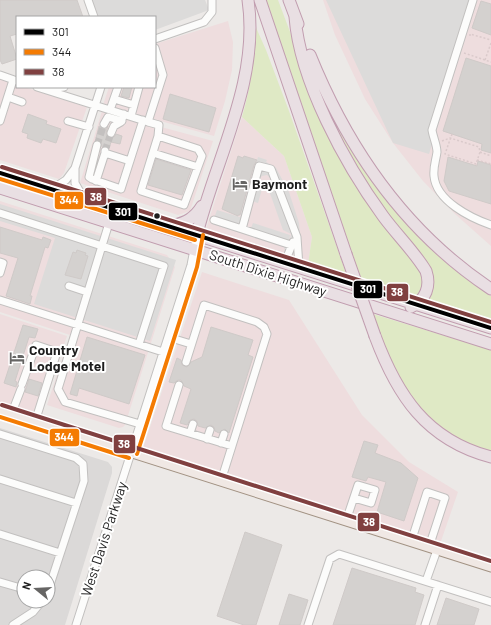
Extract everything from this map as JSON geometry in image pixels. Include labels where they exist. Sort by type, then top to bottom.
[{"type":"highway","points":[[197,234],[244,85],[250,44],[248,0]]},
{"type":"highway","points":[[260,0],[375,336],[395,381],[422,419],[435,430],[454,443],[491,458]]},
{"type":"highway","points":[[289,0],[314,65],[336,112],[348,136],[377,180],[410,220],[428,238],[453,260],[491,289]]},
{"type":"highway","points":[[295,17],[297,40],[319,101],[334,135],[353,170],[374,203],[426,270],[429,280],[428,289],[424,298],[417,305],[402,309],[377,308]]},
{"type":"highway","name":"South Dixie Highway","points":[[0,173],[173,226],[491,328]]},
{"type":"highway","name":"South Dixie Highway","points":[[0,188],[491,344]]},
{"type":"highway","points":[[173,226],[193,218],[208,197]]},
{"type":"main road","points":[[0,411],[491,567]]},
{"type":"street","points":[[88,0],[94,16]]},
{"type":"street","points":[[156,39],[204,22],[212,12],[212,0]]},
{"type":"street","points":[[473,0],[432,130],[437,151],[434,163],[434,178],[442,194],[454,207],[491,225]]},
{"type":"street","points":[[98,145],[88,174],[90,178],[122,189],[130,161],[163,75],[157,58]]},
{"type":"street","points":[[0,75],[15,80],[0,121]]},
{"type":"street","points":[[40,88],[110,110],[126,117]]},
{"type":"street","points":[[84,199],[75,183],[75,168],[101,88]]},
{"type":"street","points":[[110,110],[118,88]]},
{"type":"street","points":[[111,132],[114,127],[126,117],[134,105],[139,88]]},
{"type":"street","points":[[8,97],[22,102]]},
{"type":"street","points":[[114,99],[134,105]]},
{"type":"street","points":[[104,124],[108,117],[126,117],[159,125],[158,136],[141,191],[184,205],[202,156],[198,149],[158,136]]},
{"type":"street","points":[[68,121],[88,127]]},
{"type":"street","points":[[96,181],[105,152],[130,161]]},
{"type":"street","points":[[153,153],[198,167]]},
{"type":"street","points":[[242,229],[259,166],[271,170],[297,237],[299,267]]},
{"type":"street","points":[[52,189],[66,180],[75,168]]},
{"type":"street","points":[[0,213],[164,266],[139,344]]},
{"type":"street","points":[[214,220],[291,245]]},
{"type":"street","points":[[109,222],[58,389],[65,402],[140,424]]},
{"type":"street","name":"West Davis Parkway","points":[[76,625],[191,265],[197,234]]},
{"type":"street","points":[[285,262],[291,245],[297,237]]},
{"type":"street","points":[[0,262],[3,263],[0,273]]},
{"type":"street","points":[[69,286],[87,292]]},
{"type":"street","points":[[0,300],[162,352]]},
{"type":"street","points":[[186,362],[204,305],[257,322],[264,327],[267,334],[221,481]]},
{"type":"street","points":[[168,337],[192,344]]},
{"type":"street","points":[[11,415],[36,345],[57,352],[35,422]]},
{"type":"street","points":[[179,385],[166,426],[232,446]]},
{"type":"street","points":[[190,433],[193,424]]},
{"type":"street","points":[[207,439],[210,430]]},
{"type":"street","points":[[0,434],[76,458],[83,464],[84,481],[55,569]]},
{"type":"street","points":[[221,443],[224,434]]},
{"type":"street","points":[[0,479],[76,503]]},
{"type":"street","points":[[411,542],[427,492],[445,498],[426,581]]},
{"type":"street","points":[[346,521],[354,498]]},
{"type":"street","points":[[0,534],[60,553]]},
{"type":"street","points":[[308,625],[330,559],[339,554],[491,602]]},
{"type":"street","points":[[0,582],[16,587]]},
{"type":"street","points":[[425,625],[438,585]]},
{"type":"street","points":[[13,625],[35,609]]},
{"type":"path","points":[[468,40],[470,34],[491,42],[485,60]]},
{"type":"path","points":[[466,47],[464,53],[491,62]]},
{"type":"path","points":[[475,61],[476,57]]},
{"type":"path","points":[[435,143],[450,138],[479,147],[480,152],[476,164],[445,154],[450,138],[452,134]]},
{"type":"path","points":[[480,152],[491,156]]},
{"type":"path","points":[[477,160],[491,164]]},
{"type":"shaded area","points":[[92,0],[205,0],[209,10],[156,30],[156,16],[98,16]]},
{"type":"shaded area","points":[[323,0],[491,0],[491,246],[455,214],[423,181],[393,143],[365,99],[335,35]]},
{"type":"shaded area","points":[[326,0],[477,0],[429,154],[393,143]]},
{"type":"shaded area","points":[[228,21],[233,42],[232,70],[225,101],[214,136],[103,105],[109,88],[156,88],[156,44]]},
{"type":"shaded area","points":[[0,79],[16,85],[16,88],[27,88],[87,107],[64,173],[59,179],[0,160]]},
{"type":"shaded area","points":[[102,111],[213,141],[190,211],[178,215],[80,183]]},
{"type":"shaded area","points":[[242,117],[284,156],[312,237],[308,264],[206,229]]},
{"type":"shaded area","points":[[258,157],[267,160],[266,162],[276,168],[289,192],[299,223],[302,256],[285,251],[284,247],[212,224],[217,210],[240,217]],"holes":[[[267,175],[271,179],[266,182],[283,230],[291,234],[289,242],[290,235],[253,223],[251,228],[247,226],[251,203],[252,201],[258,203],[264,182],[259,179],[262,176]]]},
{"type":"shaded area","points":[[0,201],[167,255],[175,267],[125,425],[123,427],[119,428],[47,405],[70,335],[0,312]]},
{"type":"shaded area","points":[[0,204],[176,260],[150,341],[34,304],[55,238],[0,221]]},
{"type":"shaded area","points":[[202,272],[289,300],[362,415],[409,462],[458,492],[440,544],[143,448]]},
{"type":"shaded area","points":[[0,314],[67,336],[42,413],[30,412],[0,403]]},
{"type":"shaded area","points":[[0,428],[108,462],[112,467],[112,473],[65,625],[0,625]]},
{"type":"green space","points":[[266,0],[278,0],[318,106],[425,277],[420,298],[361,279]]},
{"type":"green space","points":[[254,23],[289,111],[347,276],[308,264],[312,237],[284,156],[242,117],[252,71]]},
{"type":"green space","points":[[338,129],[369,177],[404,222],[445,262],[467,280],[491,296],[491,320],[427,299],[432,292],[406,238],[374,194],[336,131]]},
{"type":"green space","points":[[373,314],[491,350],[491,454],[459,441],[425,415],[404,388],[390,359]]},
{"type":"building","points":[[0,0],[77,0],[83,16],[16,16],[16,34],[10,36],[16,59],[2,64],[0,60]]},
{"type":"building","points":[[481,1],[491,4],[491,35],[472,28]]},
{"type":"building","points":[[466,58],[491,66],[491,153],[481,150],[482,144],[443,131]]},
{"type":"building","points":[[124,88],[132,88],[129,98],[121,96]]},
{"type":"building","points":[[170,94],[216,108],[209,132],[163,119]]},
{"type":"building","points":[[28,114],[47,121],[46,124],[61,129],[56,143],[43,139],[41,143],[27,138],[28,134],[22,132]]},
{"type":"building","points":[[99,126],[104,129],[108,126],[106,133],[109,137],[114,137],[116,134],[122,136],[120,144],[111,142],[109,148],[102,147],[101,142],[96,138]]},
{"type":"building","name":"Baymont","points":[[238,156],[243,158],[244,156],[257,160],[254,165],[240,215],[238,216],[222,209]]},
{"type":"building","points":[[448,157],[477,166],[478,161],[491,165],[491,204],[449,191],[444,181]]},
{"type":"building","points":[[156,159],[191,170],[182,195],[148,185]]},
{"type":"building","points":[[0,227],[42,240],[43,237],[51,240],[48,248],[45,247],[30,296],[32,296],[30,304],[6,296],[18,258],[0,253]]},
{"type":"building","points":[[77,250],[86,253],[85,255],[88,256],[81,279],[65,275],[73,252],[76,253]]},
{"type":"building","name":"Country Lodge Motel","points":[[23,325],[38,329],[35,338],[29,337],[15,381],[17,382],[16,387],[4,383]]},
{"type":"building","points":[[211,327],[253,340],[248,355],[253,357],[229,433],[225,429],[219,433],[215,431],[214,427],[211,425],[205,428],[198,426],[197,421],[194,419],[190,420],[187,425],[180,423],[191,389],[184,386],[181,380],[174,383],[169,382],[177,358],[181,360],[182,365],[187,367],[191,362],[202,357]]},
{"type":"building","points":[[87,337],[145,355],[129,404],[79,388],[77,396],[70,394]]},
{"type":"building","points":[[29,379],[42,383],[38,396],[25,392]]},
{"type":"building","points":[[364,441],[378,445],[375,453],[401,463],[418,478],[404,521],[377,512],[386,482],[368,477],[366,481],[352,477]]},
{"type":"building","points":[[245,532],[282,545],[256,625],[244,625],[217,616]]},
{"type":"building","points":[[352,568],[416,588],[415,592],[424,595],[415,625],[333,625]]},
{"type":"building","points":[[289,594],[308,600],[300,625],[279,625]]},
{"type":"building","points":[[446,598],[479,609],[474,625],[437,625]]},
{"type":"tunnel","points":[[97,145],[104,124]]},
{"type":"tunnel","points":[[105,151],[111,133]]},
{"type":"transit line","name":"38","points":[[2,167],[491,322]]},
{"type":"transit line","name":"301","points":[[0,173],[491,328]]},
{"type":"transit line","name":"344","points":[[0,179],[195,240]]},
{"type":"transit line","name":"344","points":[[137,454],[197,267],[203,235]]},
{"type":"transit line","name":"38","points":[[2,405],[491,561]]},
{"type":"transit line","name":"344","points":[[0,417],[129,458]]},
{"type":"place","name":"Baymont","points":[[240,184]]},
{"type":"place","name":"Country Lodge Motel","points":[[17,358]]}]
